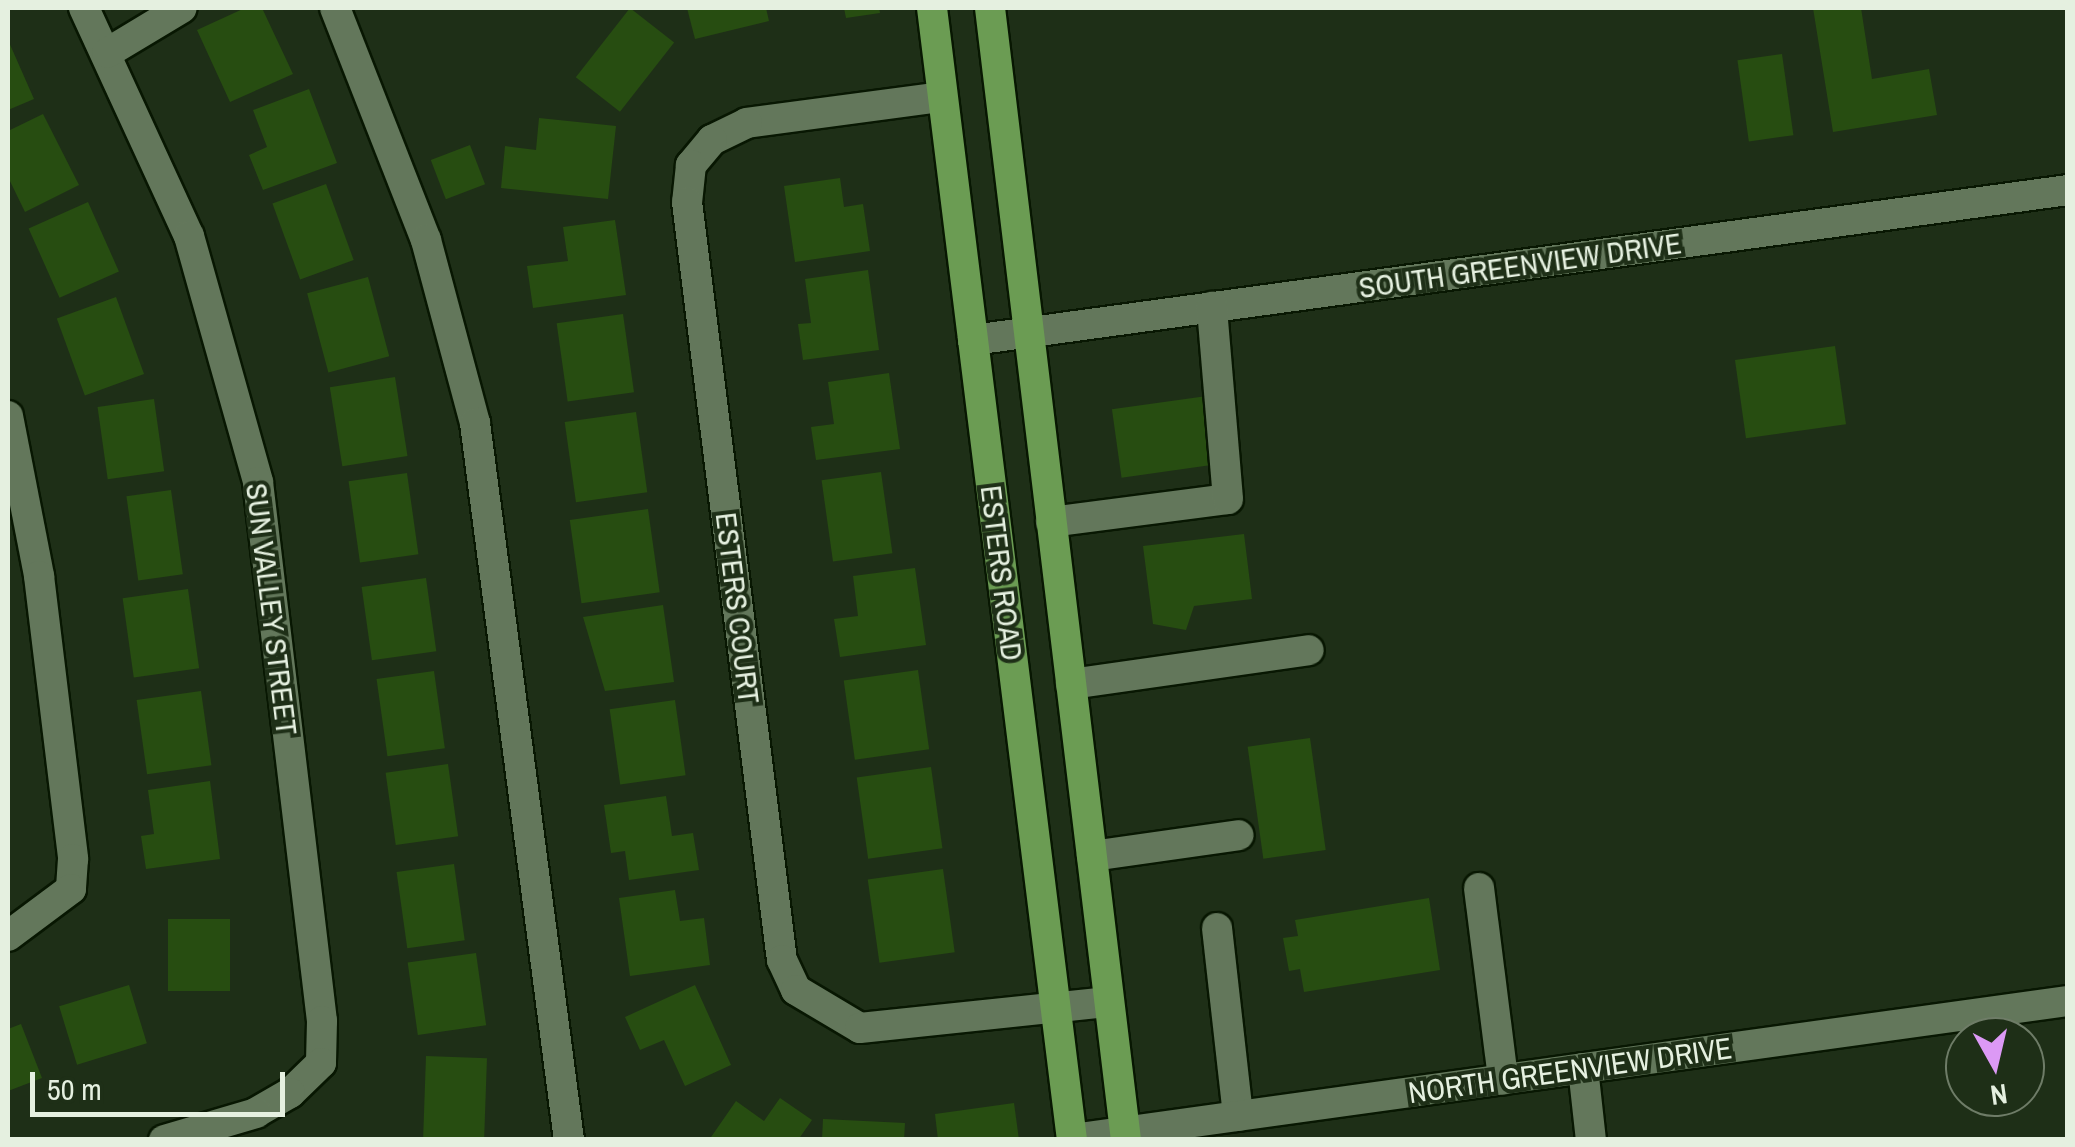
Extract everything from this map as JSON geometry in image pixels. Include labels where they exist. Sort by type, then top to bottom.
[{"type":"main road","name":"ESTERS ROAD","points":[[932,8],[1072,1140]]},
{"type":"main road","name":"ESTERS ROAD","points":[[990,8],[1125,1136]]},
{"type":"street","name":"SUN VALLEY STREET","points":[[84,8],[189,236],[258,482],[322,1021],[320,1062],[290,1092],[256,1114],[164,1140]]},
{"type":"street","points":[[107,53],[182,8]]},
{"type":"street","points":[[335,8],[426,240],[475,423],[569,1140]]},
{"type":"street","name":"ESTERS COURT","points":[[941,97],[747,124],[712,140],[691,165],[687,202],[780,941],[796,990],[860,1028],[1056,1011],[1109,1002]]},
{"type":"street","name":"SOUTH GREENVIEW DRIVE","points":[[973,340],[2068,190]]},
{"type":"street","points":[[1051,522],[1228,498],[1212,308]]},
{"type":"street","points":[[8,416],[39,576],[73,859],[71,889],[8,936]]},
{"type":"street","points":[[1071,684],[1309,650]]},
{"type":"street","points":[[1092,856],[1239,835]]},
{"type":"street","points":[[1479,888],[1503,1079]]},
{"type":"street","points":[[1217,928],[1238,1116]]},
{"type":"street","name":"NORTH GREENVIEW DRIVE","points":[[1072,1140],[1125,1136],[1238,1116],[2068,1001]]},
{"type":"street","points":[[1584,1068],[1591,1140]]},
{"type":"building","points":[[245,8],[262,8],[293,74],[230,102],[197,30]]},
{"type":"building","points":[[630,8],[674,42],[620,112],[576,77]]},
{"type":"building","points":[[687,8],[766,8],[769,21],[695,39]]},
{"type":"building","points":[[844,8],[879,8],[880,13],[846,18]]},
{"type":"building","points":[[1813,8],[1861,8],[1872,79],[1929,69],[1937,115],[1833,132]]},
{"type":"building","points":[[8,40],[34,99],[8,110]]},
{"type":"building","points":[[1782,54],[1793,135],[1749,141],[1737,60]]},
{"type":"building","points":[[309,89],[337,163],[263,190],[249,155],[267,147],[253,110]]},
{"type":"building","points":[[43,114],[79,185],[25,212],[8,177],[8,131]]},
{"type":"building","points":[[539,118],[616,126],[608,199],[501,188],[505,146],[536,150]]},
{"type":"building","points":[[470,145],[485,184],[446,199],[431,160]]},
{"type":"building","points":[[840,178],[844,207],[863,204],[870,251],[795,262],[784,186]]},
{"type":"building","points":[[326,184],[354,260],[300,280],[272,203]]},
{"type":"building","points":[[88,202],[119,271],[60,298],[29,228]]},
{"type":"building","points":[[615,220],[626,295],[533,308],[527,266],[568,261],[563,227]]},
{"type":"building","points":[[868,270],[879,350],[803,360],[798,324],[811,323],[805,279]]},
{"type":"building","points":[[368,277],[389,356],[328,373],[307,293]]},
{"type":"building","points":[[116,297],[144,374],[85,396],[57,319]]},
{"type":"building","points":[[623,314],[634,392],[568,402],[557,323]]},
{"type":"building","points":[[1835,346],[1846,424],[1746,438],[1735,360]]},
{"type":"building","points":[[889,373],[900,449],[816,460],[811,427],[834,424],[828,382]]},
{"type":"building","points":[[395,377],[408,456],[342,466],[330,387]]},
{"type":"building","points":[[1207,396],[1217,464],[1122,478],[1112,409]]},
{"type":"building","points":[[154,399],[164,471],[108,479],[98,407]]},
{"type":"building","points":[[636,412],[647,492],[576,502],[565,422]]},
{"type":"building","points":[[881,472],[892,553],[833,562],[822,480]]},
{"type":"building","points":[[407,473],[418,554],[360,562],[349,481]]},
{"type":"building","points":[[171,490],[183,574],[138,580],[126,496]]},
{"type":"building","points":[[648,509],[660,592],[581,603],[570,520]]},
{"type":"building","points":[[1244,534],[1252,599],[1194,606],[1186,630],[1153,624],[1143,546]]},
{"type":"building","points":[[915,568],[926,645],[840,657],[834,619],[858,616],[853,576]]},
{"type":"building","points":[[426,578],[436,651],[372,660],[362,587]]},
{"type":"building","points":[[188,589],[199,668],[134,677],[123,598]]},
{"type":"building","points":[[663,605],[674,682],[605,691],[583,617]]},
{"type":"building","points":[[918,670],[929,749],[855,760],[844,680]]},
{"type":"building","points":[[434,671],[445,748],[387,756],[377,679]]},
{"type":"building","points":[[201,691],[211,765],[147,774],[137,700]]},
{"type":"building","points":[[675,700],[686,775],[620,784],[610,709]]},
{"type":"building","points":[[1310,738],[1326,850],[1263,859],[1248,747]]},
{"type":"building","points":[[448,764],[458,836],[396,845],[386,773]]},
{"type":"building","points":[[931,767],[942,848],[868,859],[857,777]]},
{"type":"building","points":[[210,781],[220,859],[146,869],[141,836],[154,834],[148,790]]},
{"type":"building","points":[[666,796],[672,836],[693,833],[699,870],[629,880],[625,851],[611,853],[604,805]]},
{"type":"building","points":[[454,864],[465,940],[407,948],[397,872]]},
{"type":"building","points":[[943,869],[955,952],[879,963],[868,880]]},
{"type":"building","points":[[675,890],[680,921],[704,918],[710,965],[630,976],[619,898]]},
{"type":"building","points":[[1429,898],[1440,970],[1304,992],[1300,969],[1289,971],[1283,938],[1298,936],[1295,920]]},
{"type":"building","points":[[168,919],[230,919],[230,991],[168,991]]},
{"type":"building","points":[[476,953],[486,1025],[418,1035],[408,963]]},
{"type":"building","points":[[129,985],[147,1043],[77,1065],[59,1006]]},
{"type":"building","points":[[695,985],[731,1065],[685,1086],[664,1040],[640,1050],[625,1017]]},
{"type":"building","points":[[21,1024],[42,1078],[8,1091],[8,1029]]},
{"type":"building","points":[[426,1056],[487,1058],[484,1140],[423,1138]]},
{"type":"building","points":[[780,1098],[812,1120],[798,1140],[709,1140],[736,1101],[764,1121]]},
{"type":"building","points":[[1014,1103],[1019,1140],[938,1140],[935,1114]]},
{"type":"building","points":[[823,1119],[905,1123],[904,1140],[822,1140]]}]
